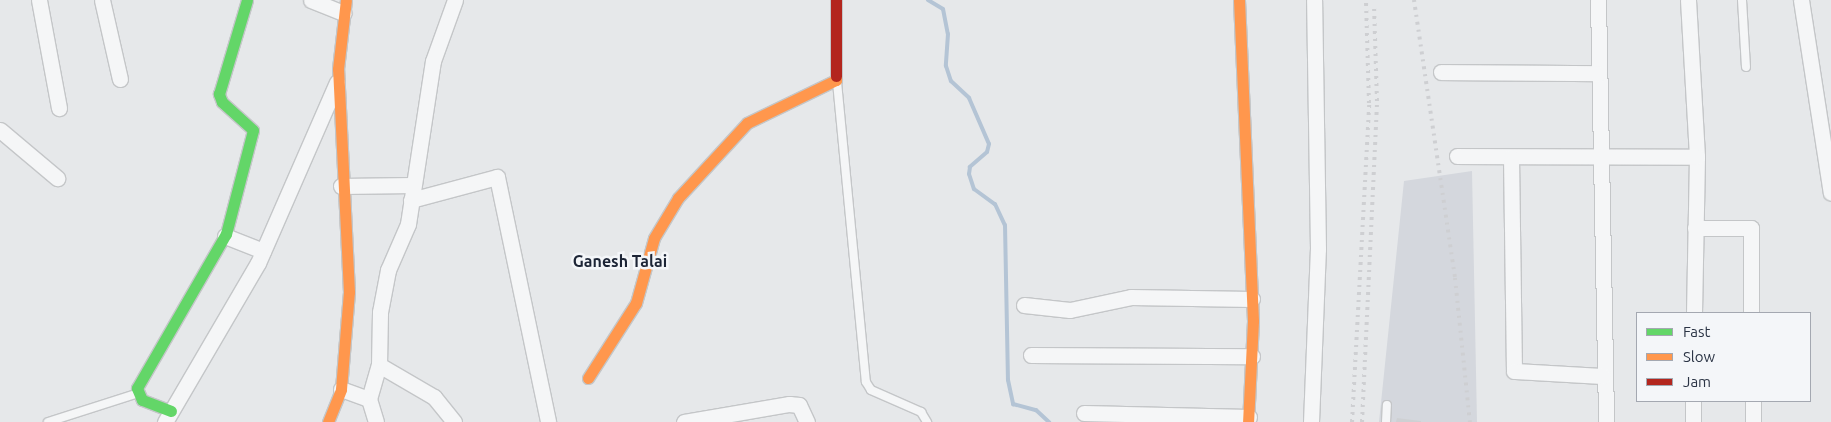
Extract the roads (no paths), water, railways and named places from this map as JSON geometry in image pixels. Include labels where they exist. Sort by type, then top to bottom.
[{"type":"street","points":[[39,0],[59,108]]},
{"type":"street","points":[[102,0],[120,79]]},
{"type":"street","points":[[247,0],[219,94],[222,102],[253,130],[225,236],[136,394],[167,419],[263,251],[338,81]]},
{"type":"street","points":[[311,0],[345,6],[338,81],[341,186],[349,292],[341,389],[328,422]]},
{"type":"street","points":[[376,422],[369,400],[379,364],[380,312],[388,270],[408,224],[433,61],[455,0]]},
{"type":"street","points":[[588,378],[636,303],[654,238],[678,198],[747,123],[836,80],[836,0]]},
{"type":"street","points":[[1084,413],[1248,420],[1252,356],[1252,299],[1239,0]]},
{"type":"street","points":[[1310,422],[1318,249],[1314,0]]},
{"type":"street","points":[[1598,0],[1603,376],[1606,422]]},
{"type":"street","points":[[1688,0],[1696,157],[1694,312]]},
{"type":"street","points":[[1801,0],[1831,193]]},
{"type":"street","points":[[1442,72],[1599,73]]},
{"type":"street","points":[[0,130],[57,178]]},
{"type":"street","points":[[1456,156],[1696,157]]},
{"type":"street","points":[[1511,157],[1514,371],[1603,376]]},
{"type":"street","points":[[341,186],[412,193],[497,177],[548,422]]},
{"type":"street","points":[[1695,228],[1751,228],[1751,312]]},
{"type":"street","points":[[225,236],[263,251]]},
{"type":"street","points":[[1024,305],[1070,310],[1131,297],[1252,299]]},
{"type":"street","points":[[1031,355],[1252,356]]},
{"type":"street","points":[[379,364],[434,397],[454,422]]},
{"type":"street","points":[[341,389],[369,400]]},
{"type":"street","points":[[1693,402],[1693,422]]},
{"type":"street","points":[[1753,402],[1753,422]]},
{"type":"street","points":[[684,422],[740,417],[799,405],[806,422]]},
{"type":"lane","points":[[1742,0],[1746,67]]},
{"type":"lane","points":[[836,80],[866,382],[871,390],[921,412],[926,422]]},
{"type":"lane","points":[[48,422],[136,394]]},
{"type":"lane","points":[[1386,422],[1387,405]]},
{"type":"waterway","points":[[928,0],[943,9],[948,34],[946,66],[951,81],[969,98],[989,144],[987,152],[970,167],[969,174],[974,189],[995,204],[1005,225],[1008,380],[1013,404],[1036,410],[1049,422]]},
{"type":"railway","points":[[1352,422],[1369,103],[1366,0]]},
{"type":"railway","points":[[1414,0],[1455,278],[1470,422]]},
{"type":"railway","points":[[1362,422],[1377,101],[1374,7]]},
{"type":"district","name":"Ganesh Talai","points":[[620,261]]}]
